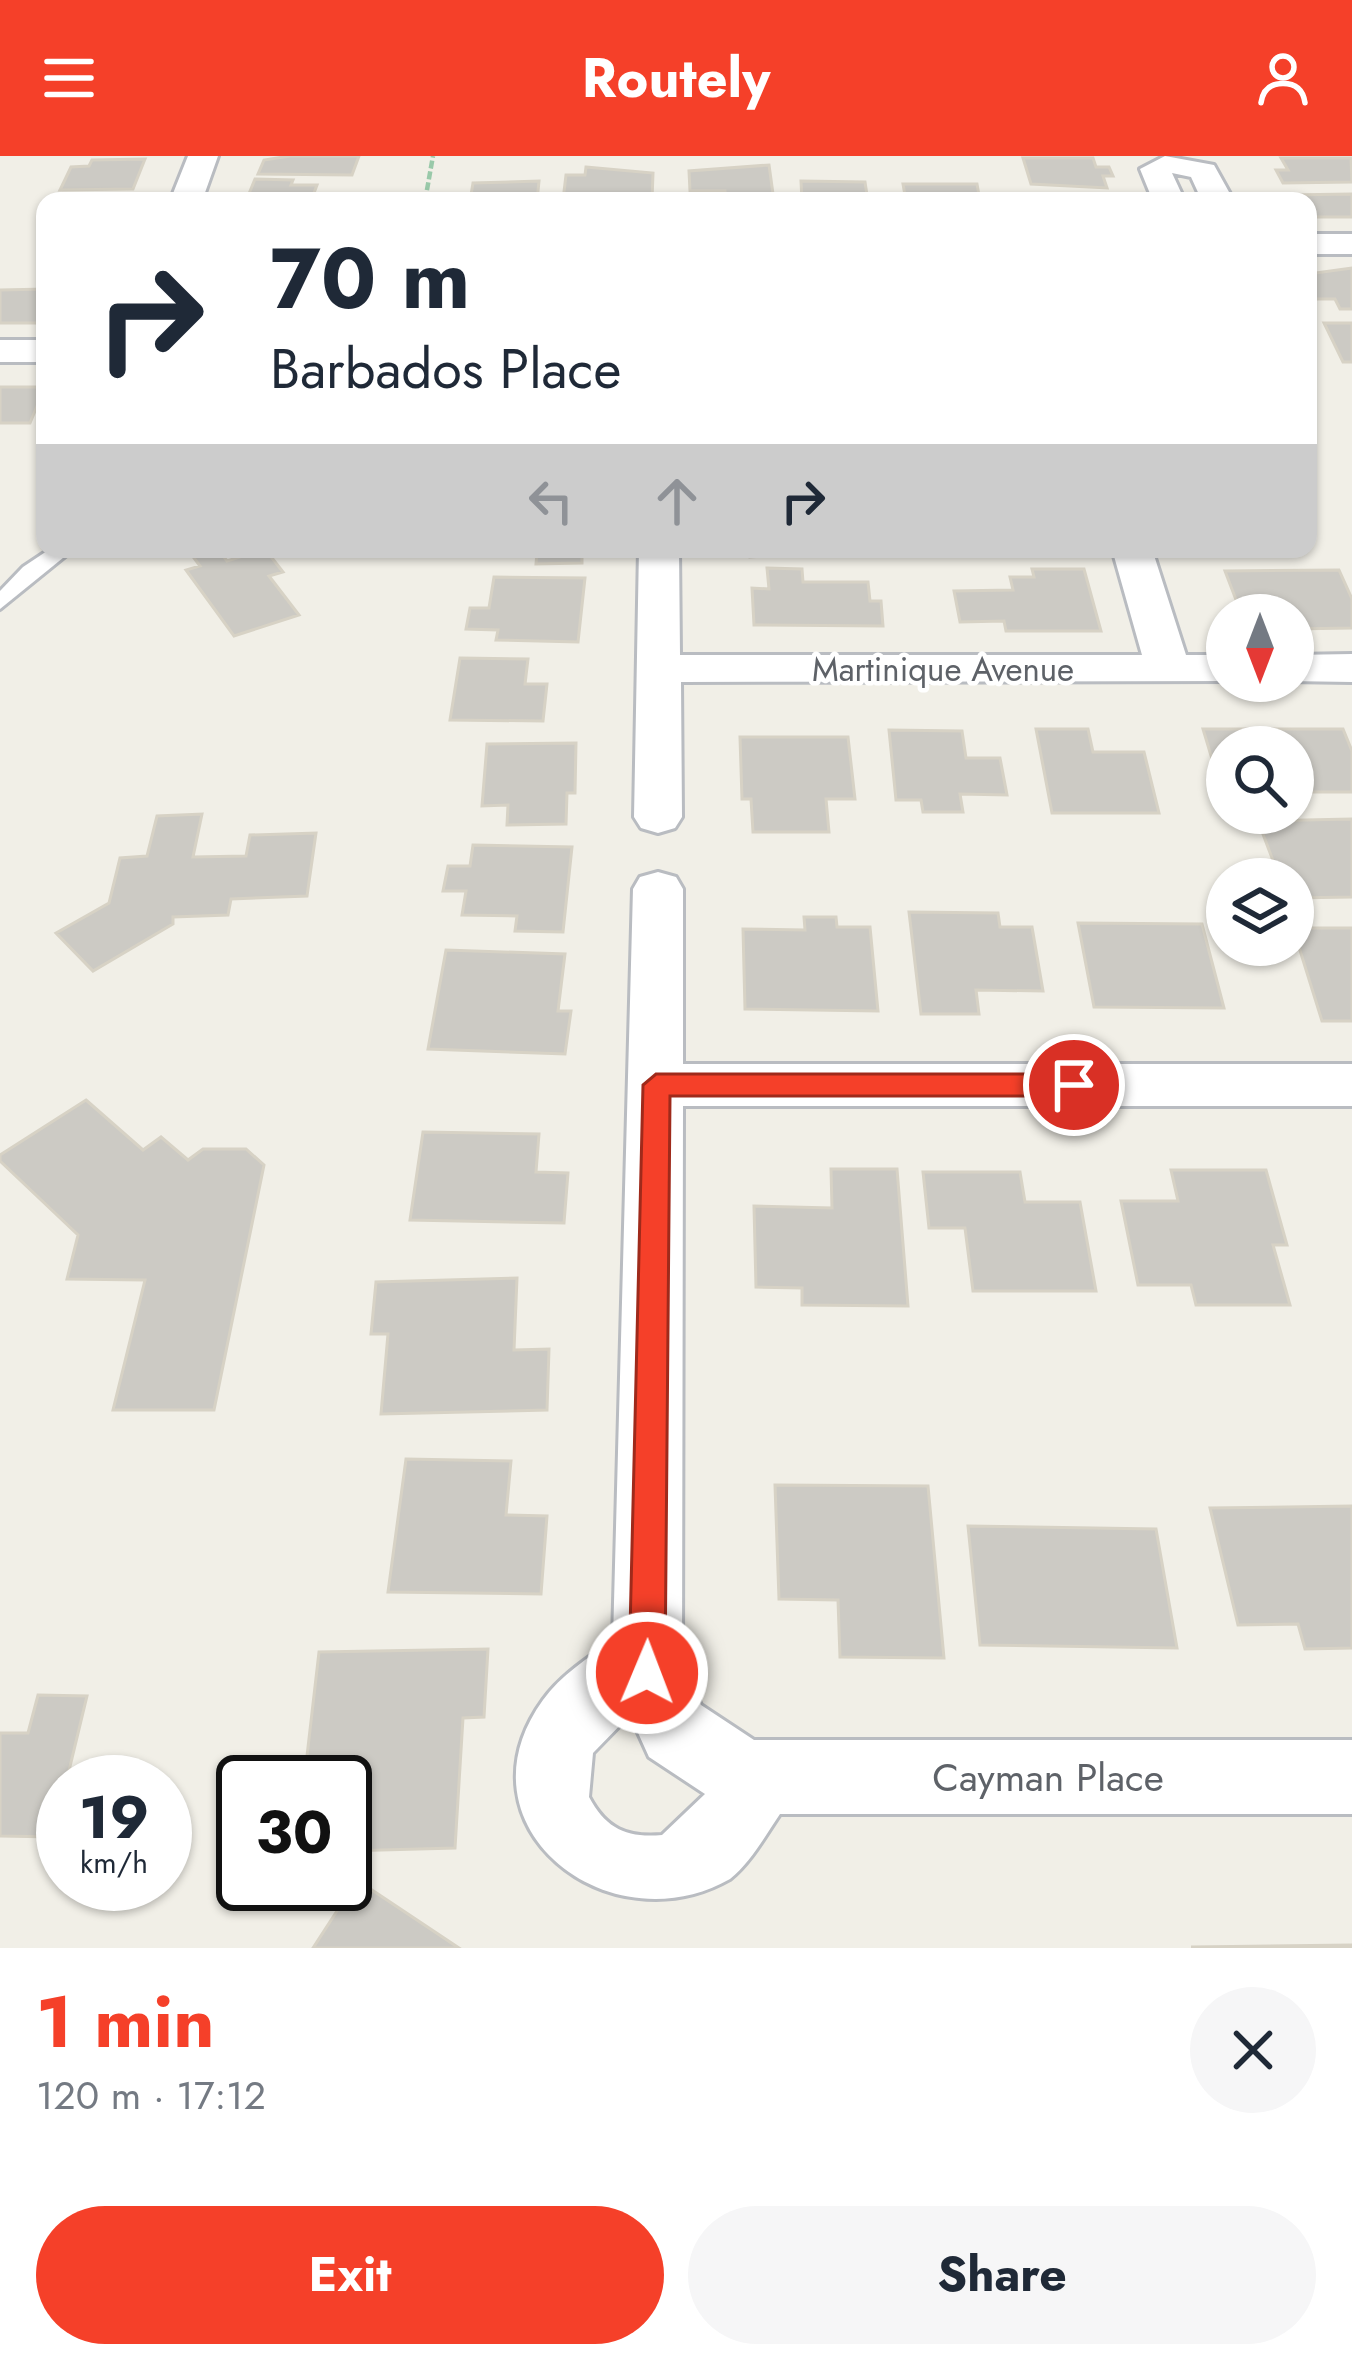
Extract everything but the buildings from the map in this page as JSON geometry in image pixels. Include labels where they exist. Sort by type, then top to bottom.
[{"type":"street","points":[[189,192],[203,156]]},
{"type":"street","points":[[1165,192],[1155,169],[1169,162],[1199,167],[1213,192]]},
{"type":"street","points":[[1317,244],[1352,244]]},
{"type":"street","points":[[0,351],[36,351]]},
{"type":"street","points":[[658,817],[659,558]]},
{"type":"street","points":[[1135,558],[1168,669]]},
{"type":"street","name":"Martinique Avenue","points":[[658,668],[1206,669]]},
{"type":"street","points":[[1314,669],[1352,668]]},
{"type":"street","points":[[647,1658],[589,1703],[564,1731],[551,1766],[552,1804],[567,1839],[595,1865],[631,1877],[669,1873],[701,1855],[753,1777],[675,1731],[647,1673],[658,889]]},
{"type":"street","points":[[656,1085],[1352,1085]]},
{"type":"street","name":"Cayman Place","points":[[753,1777],[1352,1777]]},
{"type":"lane","points":[[0,603],[30,571],[50,558]]},
{"type":"path","points":[[427,192],[433,156]]},
{"type":"route","points":[[647,1673],[656,1085],[1074,1085]]}]
